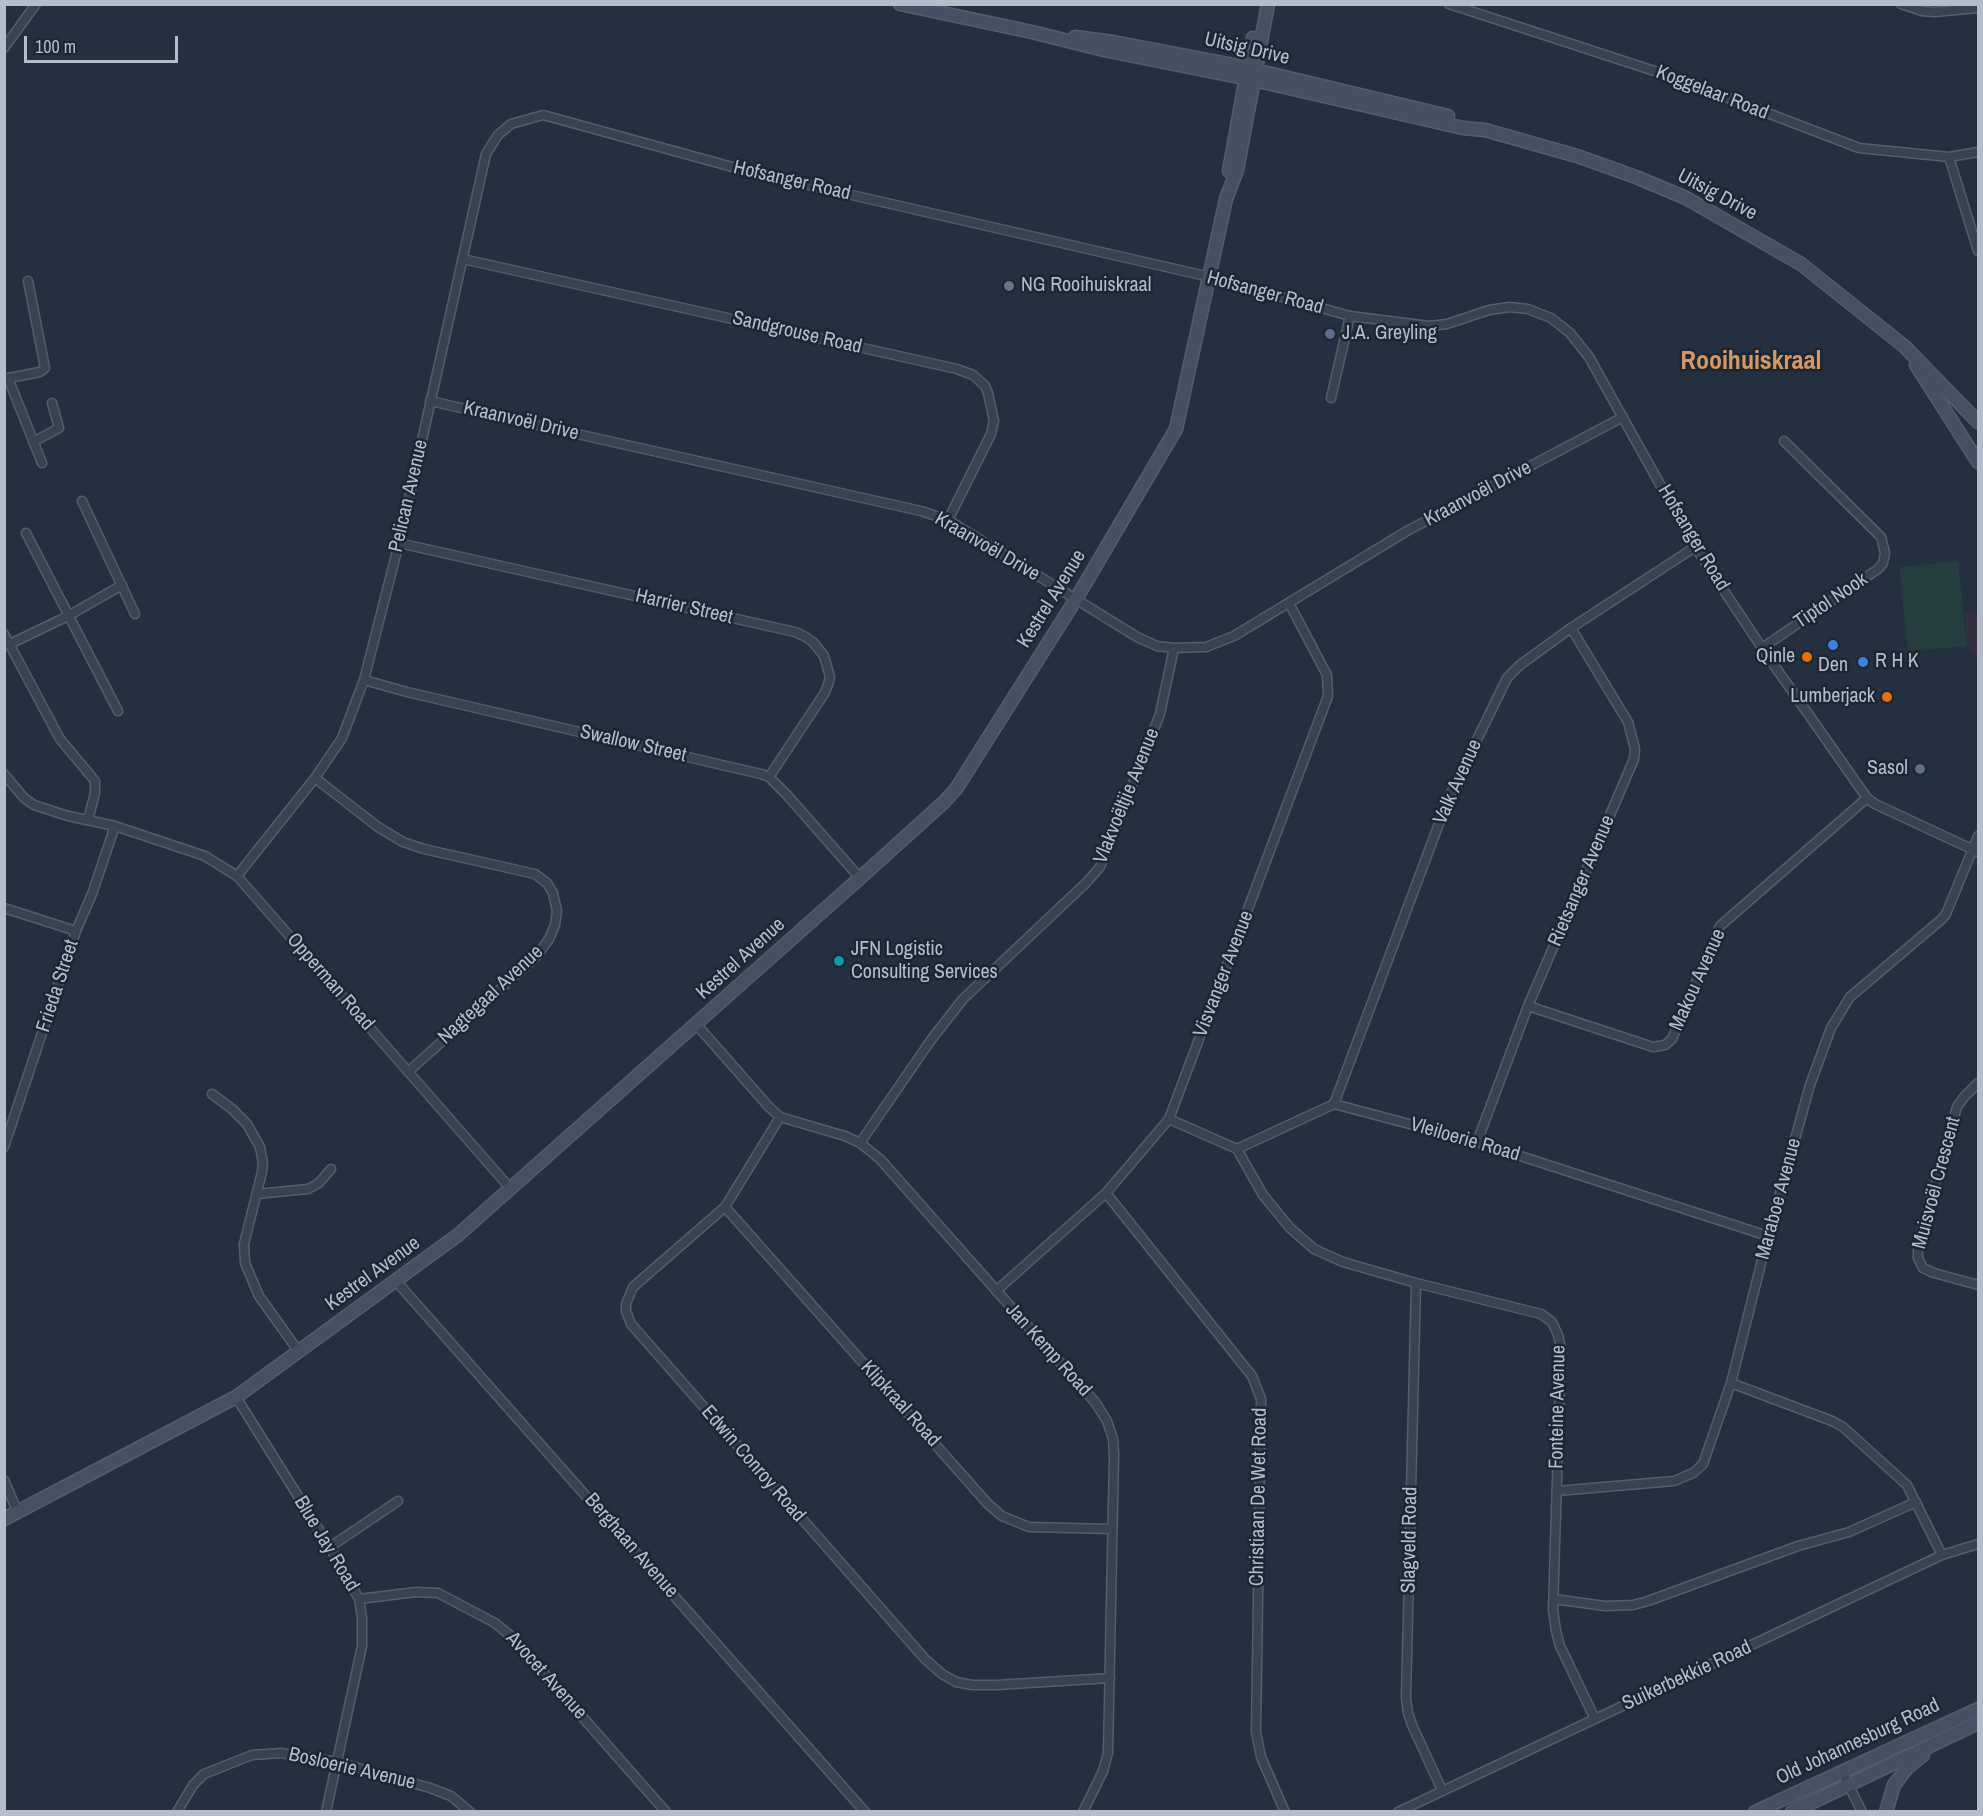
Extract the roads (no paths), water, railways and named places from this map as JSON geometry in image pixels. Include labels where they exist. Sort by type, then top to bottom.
[{"type":"street","points":[[4,48],[36,4]]},
{"type":"street","name":"Uitsig Drive","points":[[900,4],[1032,32],[1113,42],[1467,121],[1485,130],[1577,156],[1686,198],[1801,264],[1904,346],[1978,423]]},
{"type":"street","name":"Kestrel Avenue","points":[[4,1519],[236,1397],[458,1235],[860,878],[956,789],[1076,599],[1176,429],[1226,199],[1237,170],[1259,4]]},
{"type":"street","name":"Kestrel Avenue","points":[[1251,74],[1268,4]]},
{"type":"street","name":"Koggelaar Road","points":[[1449,4],[1676,78],[1859,148],[1948,157],[1978,152]]},
{"type":"street","points":[[1901,4],[1922,11],[1935,12],[1978,8]]},
{"type":"street","name":"Pelican Avenue","points":[[237,876],[315,778],[342,738],[364,680],[399,543],[463,258],[479,174],[486,154],[498,135],[511,124],[543,115]]},
{"type":"street","name":"Hofsanger Road","points":[[543,115],[747,171],[1210,277],[1350,316],[1429,326],[1447,324],[1489,310],[1509,307],[1527,309],[1551,318],[1570,333],[1589,357],[1695,547],[1762,648],[1867,798],[1875,804],[1976,851]]},
{"type":"street","points":[[1948,157],[1978,251]]},
{"type":"street","name":"Sandgrouse Road","points":[[463,258],[957,369],[974,375],[985,386],[994,421],[990,434],[948,520]]},
{"type":"street","points":[[28,281],[45,368],[40,372],[6,379],[42,463]]},
{"type":"street","points":[[1331,398],[1350,316]]},
{"type":"street","name":"Uitsig Drive","points":[[1904,346],[1978,462]]},
{"type":"street","name":"Kraanvoël Drive","points":[[430,401],[896,505],[948,520],[1137,637],[1157,645],[1174,648],[1206,647],[1258,623],[1407,531],[1623,417]]},
{"type":"street","points":[[33,442],[59,428],[52,403]]},
{"type":"street","name":"Tiptol Nook","points":[[1762,648],[1878,569],[1883,563],[1885,553],[1881,537],[1784,441]]},
{"type":"street","points":[[82,501],[135,614]]},
{"type":"street","points":[[26,533],[118,711]]},
{"type":"street","name":"Harrier Street","points":[[399,543],[795,632],[804,636],[813,642],[824,656],[830,676],[828,685],[769,777]]},
{"type":"street","name":"Valk Avenue","points":[[1334,1104],[1449,797],[1502,685],[1520,665],[1571,628],[1695,547]]},
{"type":"street","points":[[10,644],[68,616],[122,585]]},
{"type":"street","name":"Visvanger Avenue","points":[[996,1291],[1106,1193],[1169,1119],[1328,696],[1327,675],[1289,603]]},
{"type":"street","name":"Rietsanger Avenue","points":[[1477,1142],[1528,1006],[1632,765],[1635,749],[1628,722],[1571,628]]},
{"type":"street","points":[[4,634],[60,739],[95,781],[95,793],[88,820]]},
{"type":"street","name":"Vlakvoëltjie Avenue","points":[[861,1143],[931,1040],[963,999],[1100,867],[1160,714],[1174,648]]},
{"type":"street","name":"Swallow Street","points":[[364,680],[407,692],[750,770],[769,777],[860,878]]},
{"type":"street","name":"Opperman Road","points":[[4,774],[27,801],[68,816],[115,826],[205,856],[237,876],[510,1188]]},
{"type":"street","name":"Nagtegaal Avenue","points":[[315,778],[403,842],[424,849],[535,874],[547,883],[553,893],[556,911],[555,925],[549,939],[537,956],[408,1072]]},
{"type":"street","name":"Makou Avenue","points":[[1528,1006],[1653,1047],[1665,1045],[1671,1039],[1720,926],[1867,798]]},
{"type":"street","name":"Frieda Street","points":[[4,1147],[8,1121],[115,826]]},
{"type":"street","name":"Maraboe Avenue","points":[[1557,1491],[1674,1481],[1693,1473],[1703,1464],[1731,1383],[1768,1236],[1810,1085],[1831,1028],[1850,997],[1942,919],[1976,851],[1978,836]]},
{"type":"street","points":[[4,908],[76,931]]},
{"type":"street","name":"Jan Kemp Road","points":[[696,1024],[780,1117],[845,1136],[861,1143],[880,1159],[1095,1402],[1107,1421],[1113,1439],[1114,1454],[1110,1678],[1106,1762],[1083,1812]]},
{"type":"street","name":"Muisvoël Crescent","points":[[1978,1083],[1957,1107],[1918,1245],[1918,1258],[1923,1268],[1978,1285]]},
{"type":"street","points":[[213,1094],[239,1115],[257,1140],[263,1163],[244,1244],[245,1263],[259,1296],[299,1352]]},
{"type":"street","points":[[1169,1119],[1237,1149],[1334,1104]]},
{"type":"street","name":"Vleiloerie Road","points":[[1334,1104],[1477,1142],[1768,1236]]},
{"type":"street","name":"Edwin Conroy Road","points":[[780,1117],[725,1207],[633,1287],[627,1299],[626,1311],[635,1330],[917,1650],[942,1674],[956,1682],[997,1685],[1110,1678]]},
{"type":"street","name":"Fonteine Avenue","points":[[1237,1149],[1263,1195],[1304,1242],[1314,1249],[1343,1262],[1416,1283],[1541,1314],[1552,1322],[1561,1348],[1554,1599],[1556,1631],[1560,1646],[1595,1719]]},
{"type":"street","points":[[256,1194],[297,1191],[312,1187],[319,1183],[331,1169]]},
{"type":"street","name":"Christiaan De Wet Road","points":[[1106,1193],[1252,1376],[1261,1399],[1256,1732],[1260,1757],[1286,1812]]},
{"type":"street","name":"Klipkraal Road","points":[[725,1207],[980,1495],[1002,1516],[1029,1527],[1112,1529]]},
{"type":"street","name":"Berghaan Avenue","points":[[396,1281],[865,1812]]},
{"type":"street","name":"Slagveld Road","points":[[1416,1283],[1406,1698],[1410,1719],[1442,1790]]},
{"type":"street","points":[[1731,1383],[1832,1420],[1843,1427],[1901,1477],[1942,1555]]},
{"type":"street","name":"Blue Jay Road","points":[[236,1397],[330,1546],[358,1599],[362,1618],[362,1646],[326,1812]]},
{"type":"street","points":[[4,1480],[18,1513]]},
{"type":"street","points":[[330,1546],[398,1501]]},
{"type":"street","points":[[1554,1599],[1605,1606],[1633,1605],[1648,1601],[1798,1546],[1849,1532],[1916,1502]]},
{"type":"street","name":"Suikerbekkie Road","points":[[1398,1812],[1942,1555],[1978,1544]]},
{"type":"street","name":"Avocet Avenue","points":[[358,1599],[416,1592],[438,1593],[495,1623],[512,1637],[666,1812]]},
{"type":"street","name":"Old Johannesburg Road","points":[[1755,1812],[1978,1709]]},
{"type":"street","name":"Old Johannesburg Road","points":[[1792,1812],[1978,1723]]},
{"type":"street","points":[[1886,1812],[1894,1785],[1907,1768],[1943,1740]]},
{"type":"street","name":"Bosloerie Avenue","points":[[177,1812],[193,1785],[204,1774],[252,1755],[281,1753],[337,1762],[444,1792],[470,1812]]},
{"type":"street","points":[[1842,1772],[1862,1812]]},
{"type":"place","name":"NG Rooihuiskraal","points":[[1009,286]]},
{"type":"place","name":"J.A. Greyling","points":[[1330,334]]},
{"type":"place","name":"Den","points":[[1833,645]]},
{"type":"place","name":"Qinle","points":[[1807,657]]},
{"type":"place","name":"R H K","points":[[1863,662]]},
{"type":"place","name":"Lumberjack","points":[[1887,697]]},
{"type":"place","name":"Sasol","points":[[1920,769]]},
{"type":"place","name":"JFN Logistic Consulting Services","points":[[839,961]]},
{"type":"district","name":"Rooihuiskraal","points":[[1751,362]]}]
